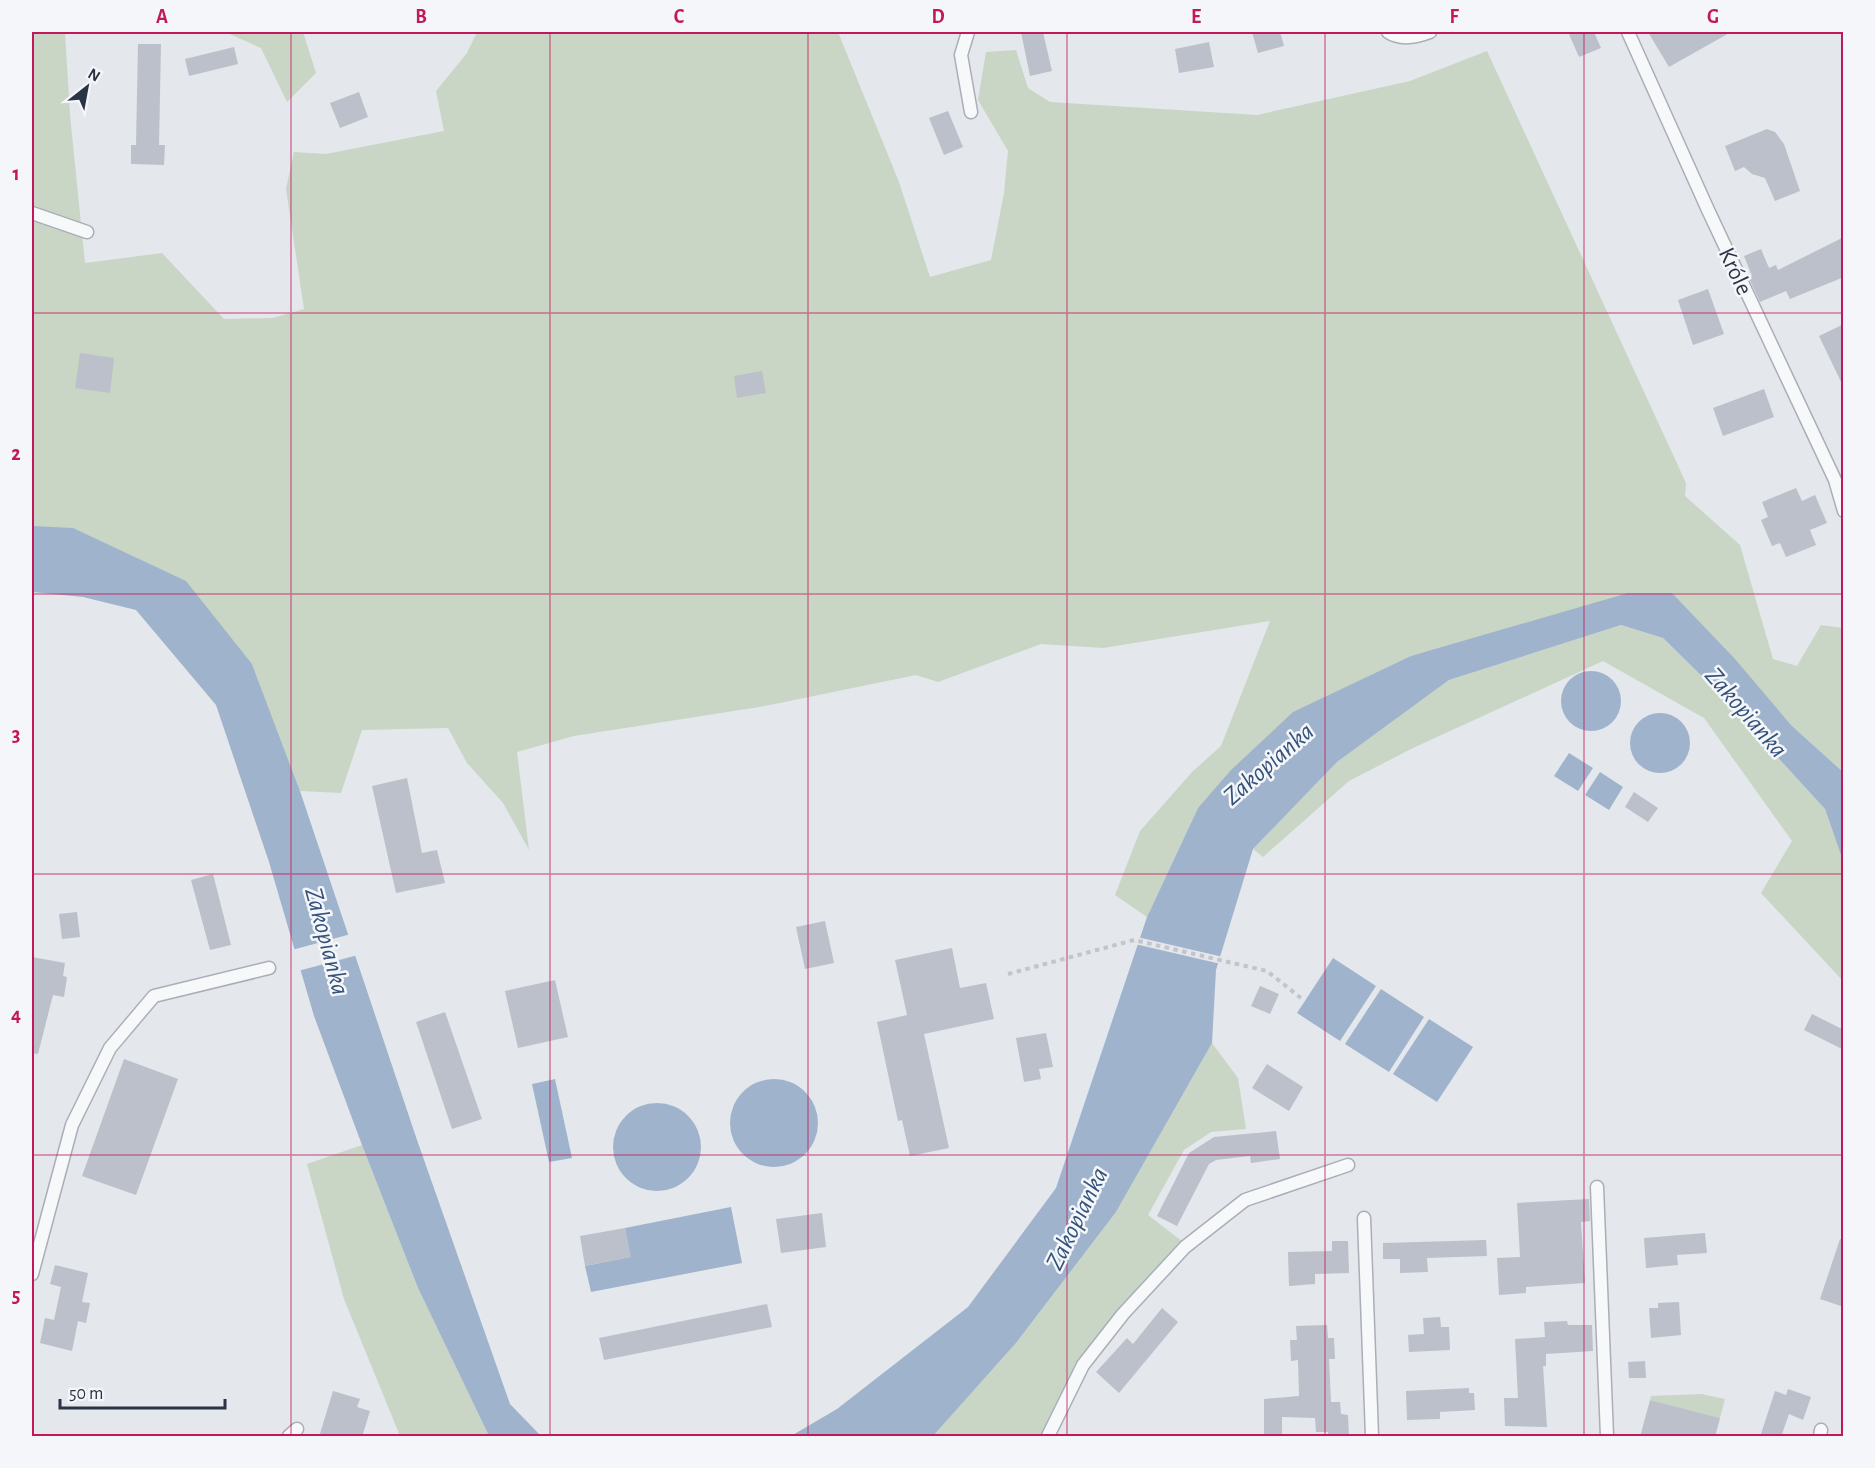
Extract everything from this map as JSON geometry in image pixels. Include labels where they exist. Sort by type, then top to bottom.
[{"type":"lane","points":[[968,32],[962,55],[971,112]]},
{"type":"lane","points":[[1388,32],[1393,36],[1417,37],[1430,32]]},
{"type":"lane","name":"Króle","points":[[1628,32],[1834,480],[1844,511]]},
{"type":"lane","points":[[32,213],[87,232]]},
{"type":"lane","points":[[32,1274],[72,1125],[110,1048],[154,996],[269,968]]},
{"type":"lane","points":[[1048,1437],[1083,1365],[1123,1314],[1185,1247],[1245,1200],[1348,1165]]},
{"type":"lane","points":[[1597,1187],[1607,1437]]},
{"type":"lane","points":[[1364,1218],[1372,1437]]},
{"type":"path","points":[[1008,974],[1134,940],[1267,971],[1301,998]]},
{"type":"green space","points":[[32,32],[65,32],[70,115],[85,263],[162,253],[224,319],[273,318],[304,309],[286,189],[294,152],[326,154],[444,131],[436,91],[467,53],[477,32],[838,32],[899,182],[930,277],[991,260],[1004,193],[1008,151],[978,100],[986,52],[1016,50],[1028,88],[1050,102],[1257,115],[1410,81],[1487,51],[1686,483],[1685,496],[1740,545],[1773,659],[1797,666],[1821,625],[1843,628],[1843,772],[1791,725],[1672,593],[1411,656],[1198,808],[1147,917],[1115,895],[1140,831],[1193,771],[1221,746],[1270,621],[1103,648],[1041,644],[938,682],[916,675],[765,706],[574,736],[517,752],[529,850],[503,803],[467,763],[448,728],[362,730],[341,793],[300,791],[252,664],[32,526]]},
{"type":"green space","points":[[225,32],[303,32],[316,73],[287,102],[261,48]]},
{"type":"green space","points":[[1621,625],[1663,638],[1716,690],[1825,809],[1843,861],[1843,981],[1761,893],[1792,841],[1704,718],[1603,661],[1413,748],[1349,781],[1263,857],[1253,849],[1337,762],[1449,680]]},
{"type":"green space","points":[[1212,1043],[1238,1078],[1246,1129],[1211,1132],[1184,1150],[1148,1215],[1183,1242],[1099,1334],[1048,1419],[1044,1436],[933,1436],[1016,1343],[1116,1212]]},
{"type":"green space","points":[[362,1145],[418,1288],[489,1436],[400,1436],[344,1299],[307,1164]]},
{"type":"green space","points":[[1701,1394],[1725,1399],[1720,1418],[1650,1400],[1651,1396]]},
{"type":"water","name":"Zakopianka","points":[[32,526],[73,528],[186,581],[252,664],[300,791],[417,1140],[510,1404],[541,1436],[489,1436],[418,1288],[314,1016],[269,862],[216,705],[136,610],[83,597],[32,592]]},
{"type":"water","name":"Zakopianka","points":[[1628,593],[1672,593],[1735,659],[1791,725],[1843,772],[1843,861],[1825,809],[1716,690],[1663,638],[1621,625],[1449,680],[1337,762],[1253,849],[1216,970],[1212,1043],[1116,1212],[1016,1343],[933,1436],[791,1436],[837,1409],[968,1307],[1056,1188],[1147,917],[1198,808],[1231,770],[1293,712],[1411,656]]},
{"type":"water","points":[[1591,671],[1608,676],[1616,684],[1621,701],[1616,718],[1608,726],[1591,731],[1574,726],[1566,718],[1561,701],[1566,684],[1574,676]]},
{"type":"water","points":[[1660,713],[1677,718],[1685,726],[1690,743],[1685,760],[1677,768],[1660,773],[1643,768],[1635,760],[1630,743],[1635,726],[1643,718]]},
{"type":"water","points":[[1569,753],[1593,768],[1578,791],[1554,776]]},
{"type":"water","points":[[1600,772],[1623,787],[1609,810],[1585,795]]},
{"type":"water","points":[[1333,958],[1376,986],[1340,1041],[1297,1013]]},
{"type":"water","points":[[1381,989],[1424,1017],[1389,1072],[1345,1044]]},
{"type":"water","points":[[1429,1019],[1473,1047],[1437,1102],[1393,1074]]},
{"type":"water","points":[[555,1079],[572,1158],[549,1162],[532,1084]]},
{"type":"water","points":[[765,1079],[783,1079],[799,1086],[811,1098],[818,1114],[818,1132],[811,1148],[799,1160],[783,1167],[765,1167],[749,1160],[737,1148],[730,1132],[730,1114],[737,1098],[749,1086]]},
{"type":"water","points":[[648,1103],[666,1103],[682,1110],[694,1122],[701,1138],[701,1156],[694,1172],[682,1184],[666,1191],[648,1191],[632,1184],[620,1172],[613,1156],[613,1138],[620,1122],[632,1110]]},
{"type":"water","points":[[731,1207],[742,1263],[591,1292],[585,1266],[630,1257],[625,1228]]},
{"type":"pier","points":[[351,934],[358,955],[298,971],[292,950]]},
{"type":"pier","points":[[1137,937],[1223,957],[1221,964],[1135,944]]},
{"type":"building","points":[[1021,32],[1043,32],[1052,71],[1030,76]]},
{"type":"building","points":[[1252,32],[1280,32],[1284,46],[1258,53]]},
{"type":"building","points":[[1568,32],[1594,32],[1601,48],[1579,57]]},
{"type":"building","points":[[1648,32],[1731,32],[1669,67]]},
{"type":"building","points":[[1209,42],[1214,67],[1179,73],[1175,49]]},
{"type":"building","points":[[138,44],[161,44],[159,145],[165,145],[164,165],[131,164],[131,145],[136,145]]},
{"type":"building","points":[[234,47],[238,64],[189,76],[185,59]]},
{"type":"building","points":[[359,92],[368,117],[340,128],[330,103]]},
{"type":"building","points":[[948,111],[963,147],[944,155],[929,118]]},
{"type":"building","points":[[1767,129],[1775,132],[1784,144],[1800,191],[1775,201],[1765,178],[1752,174],[1744,167],[1735,171],[1725,146]]},
{"type":"building","points":[[1844,237],[1844,277],[1790,299],[1786,291],[1760,302],[1749,278],[1752,276],[1744,256],[1761,249],[1769,268],[1776,265],[1778,270]]},
{"type":"building","points":[[1708,289],[1724,334],[1693,345],[1678,300]]},
{"type":"building","points":[[1844,324],[1844,388],[1819,336]]},
{"type":"building","points":[[80,353],[114,358],[110,393],[75,388]]},
{"type":"building","points":[[762,371],[766,393],[737,398],[734,376]]},
{"type":"building","points":[[1764,389],[1774,417],[1723,436],[1713,408]]},
{"type":"building","points":[[1796,488],[1802,501],[1815,495],[1827,523],[1810,530],[1816,545],[1786,557],[1780,543],[1772,546],[1761,520],[1768,517],[1762,502]]},
{"type":"building","points":[[407,778],[422,853],[437,850],[445,883],[396,893],[372,786]]},
{"type":"building","points":[[1634,792],[1658,808],[1648,822],[1625,807]]},
{"type":"building","points":[[213,874],[231,945],[210,950],[191,880]]},
{"type":"building","points":[[77,912],[80,937],[62,939],[59,914]]},
{"type":"building","points":[[825,921],[834,963],[805,969],[796,927]]},
{"type":"building","points":[[952,948],[960,988],[986,983],[994,1019],[924,1034],[949,1148],[910,1156],[902,1120],[898,1121],[877,1022],[907,1015],[895,960]]},
{"type":"building","points":[[32,957],[65,963],[63,976],[67,977],[64,997],[53,995],[38,1054],[32,1053]]},
{"type":"building","points":[[555,980],[568,1037],[518,1048],[505,991]]},
{"type":"building","points":[[1260,986],[1279,994],[1270,1014],[1251,1006]]},
{"type":"building","points":[[445,1012],[482,1119],[452,1129],[416,1022]]},
{"type":"building","points":[[1812,1014],[1844,1030],[1844,1050],[1804,1030]]},
{"type":"building","points":[[1046,1033],[1053,1067],[1039,1069],[1041,1079],[1024,1082],[1016,1038]]},
{"type":"building","points":[[124,1059],[178,1079],[136,1195],[82,1176]]},
{"type":"building","points":[[1267,1064],[1303,1087],[1289,1111],[1252,1088]]},
{"type":"building","points":[[1276,1131],[1280,1159],[1251,1163],[1250,1156],[1216,1160],[1209,1164],[1177,1226],[1157,1216],[1189,1153],[1214,1137]]},
{"type":"building","points":[[1589,1199],[1590,1221],[1581,1222],[1585,1283],[1526,1287],[1526,1293],[1499,1295],[1497,1258],[1520,1257],[1517,1203]]},
{"type":"building","points":[[822,1213],[826,1247],[781,1253],[776,1219]]},
{"type":"building","points":[[625,1228],[631,1257],[585,1266],[580,1236]]},
{"type":"building","points":[[1705,1233],[1707,1253],[1677,1255],[1678,1265],[1646,1268],[1644,1238]]},
{"type":"building","points":[[1840,1239],[1844,1240],[1844,1307],[1820,1299]]},
{"type":"building","points":[[1486,1240],[1487,1256],[1427,1258],[1428,1272],[1400,1273],[1400,1259],[1383,1259],[1383,1243]]},
{"type":"building","points":[[1332,1241],[1348,1241],[1349,1273],[1315,1274],[1315,1284],[1289,1286],[1288,1252],[1332,1251]]},
{"type":"building","points":[[55,1265],[88,1273],[82,1302],[90,1303],[86,1323],[78,1321],[72,1351],[40,1343],[45,1318],[54,1320],[61,1287],[50,1284]]},
{"type":"building","points":[[1679,1302],[1681,1335],[1651,1338],[1649,1308],[1658,1308],[1658,1303]]},
{"type":"building","points":[[767,1304],[772,1327],[604,1360],[599,1338]]},
{"type":"building","points":[[1162,1308],[1178,1322],[1119,1393],[1096,1372],[1127,1338],[1133,1344]]},
{"type":"building","points":[[1440,1317],[1441,1327],[1449,1327],[1450,1350],[1409,1352],[1408,1335],[1424,1334],[1423,1318]]},
{"type":"building","points":[[1567,1321],[1568,1325],[1592,1325],[1593,1351],[1546,1354],[1546,1366],[1543,1366],[1547,1427],[1505,1426],[1504,1398],[1518,1398],[1515,1339],[1545,1337],[1544,1322]]},
{"type":"building","points":[[1327,1325],[1328,1338],[1334,1338],[1335,1359],[1329,1359],[1331,1402],[1340,1402],[1341,1414],[1348,1415],[1349,1437],[1328,1437],[1328,1432],[1316,1432],[1315,1418],[1282,1417],[1282,1437],[1264,1437],[1264,1399],[1299,1396],[1298,1360],[1291,1361],[1290,1340],[1297,1340],[1296,1326]]},
{"type":"building","points":[[1645,1361],[1646,1378],[1629,1378],[1628,1362]]},
{"type":"building","points":[[1469,1388],[1469,1393],[1474,1393],[1475,1410],[1440,1412],[1440,1419],[1407,1420],[1406,1391]]},
{"type":"building","points":[[1788,1389],[1811,1397],[1803,1420],[1789,1414],[1781,1437],[1760,1437],[1775,1391],[1786,1395]]},
{"type":"building","points":[[333,1391],[360,1399],[357,1407],[370,1411],[362,1437],[319,1437]]},
{"type":"building","points":[[1650,1400],[1720,1418],[1715,1437],[1640,1437]]}]
